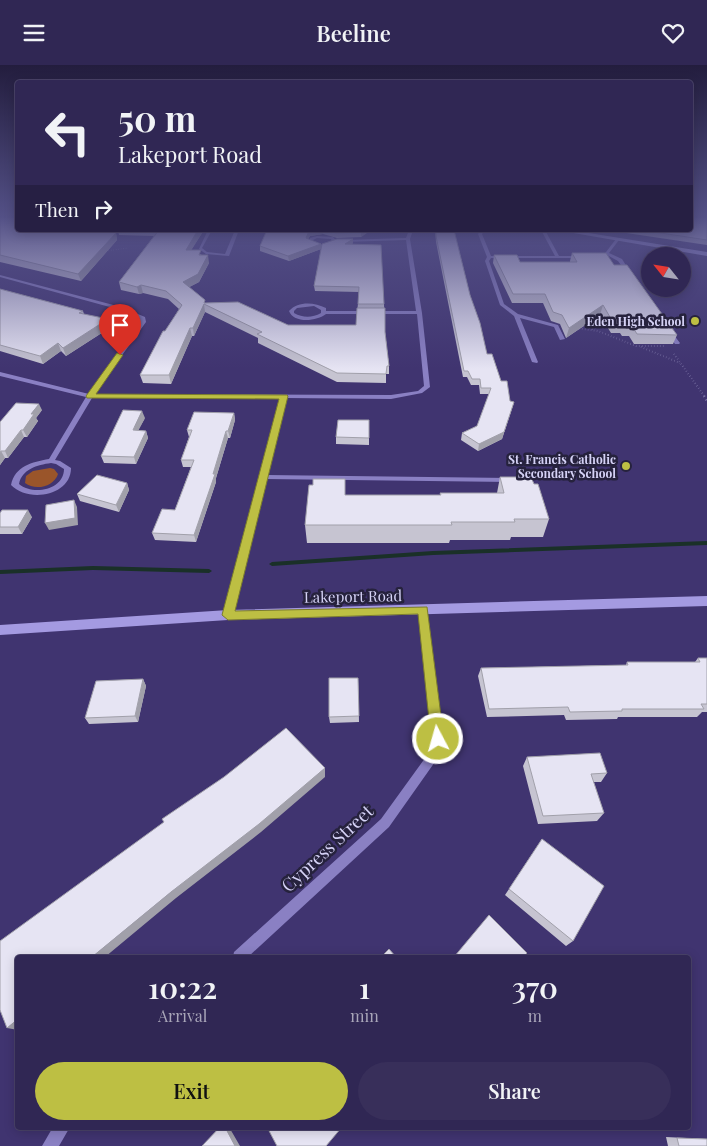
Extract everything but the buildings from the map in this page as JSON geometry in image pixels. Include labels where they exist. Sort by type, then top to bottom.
[{"type":"main road","name":"Lakeport Road","points":[[0,630],[228,615],[707,601]]},
{"type":"street","points":[[0,374],[90,396],[391,397],[420,392],[427,387],[420,313],[413,267]]},
{"type":"street","points":[[489,267],[502,305],[516,315],[556,326],[562,339]]},
{"type":"street","points":[[625,267],[636,283]]},
{"type":"street","points":[[0,276],[120,308],[143,318],[143,323],[90,396],[51,461],[33,465],[18,474],[14,485],[24,492],[42,492],[58,486],[68,477],[68,468],[58,462],[51,461]]},
{"type":"street","points":[[325,311],[322,307],[309,304],[295,307],[291,311],[294,316],[304,318],[315,318],[325,311],[420,313]]},
{"type":"street","points":[[516,315],[535,362]]},
{"type":"street","points":[[666,328],[677,343]]},
{"type":"street","points":[[228,615],[284,396]]},
{"type":"street","points":[[263,477],[519,480]]},
{"type":"street","name":"Cypress Street","points":[[241,955],[385,823],[432,756],[438,739],[423,610]]},
{"type":"street","points":[[50,1146],[61,1130]]},
{"type":"path","points":[[556,326],[598,331]]},
{"type":"path","points":[[584,326],[659,353],[680,363]]},
{"type":"path","points":[[636,346],[669,346]]},
{"type":"path","points":[[673,352],[707,401]]},
{"type":"shaded area","points":[[54,469],[58,474],[53,482],[48,485],[34,487],[25,483],[26,476],[33,471]]},
{"type":"waterway","points":[[272,564],[433,553],[707,543]]},
{"type":"waterway","points":[[0,572],[93,568],[209,571]]},
{"type":"place","name":"Eden High School","points":[[695,321]]},
{"type":"place","name":"St. Francis Catholic Secondary School","points":[[626,466]]},
{"type":"route","points":[[120,355],[90,396],[284,396],[228,615],[423,610],[438,739]]}]
